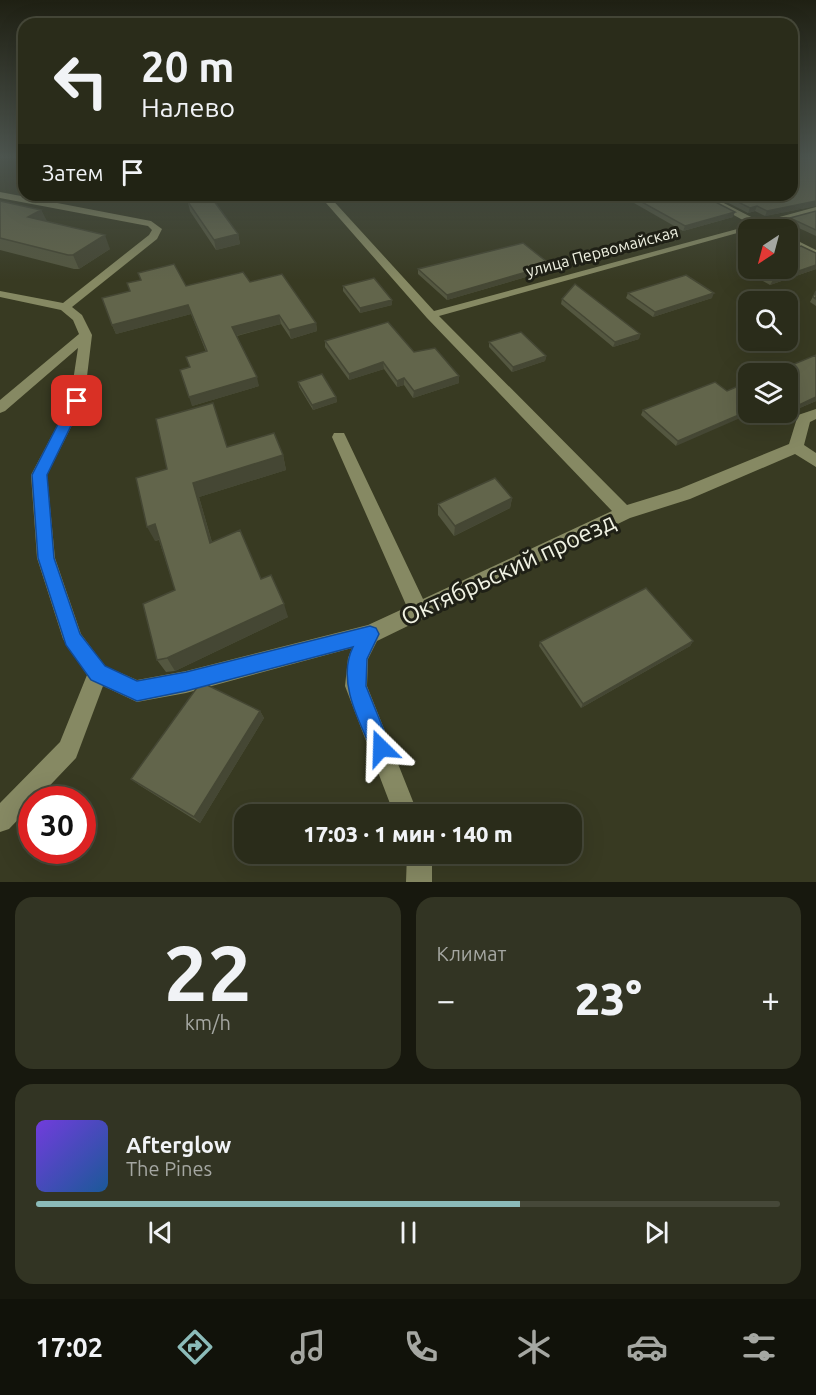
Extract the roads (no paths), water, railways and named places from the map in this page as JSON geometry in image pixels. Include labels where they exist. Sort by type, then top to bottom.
[{"type":"street","points":[[31,201],[151,224],[157,229],[153,237],[65,307]]},
{"type":"street","points":[[329,201],[431,315],[624,513]]},
{"type":"street","points":[[713,201],[749,219]]},
{"type":"street","name":"улица Первомайская","points":[[789,219],[816,210]]},
{"type":"street","name":"улица Первомайская","points":[[431,315],[738,234]]},
{"type":"street","points":[[798,244],[816,254]]},
{"type":"street","points":[[0,294],[65,307],[78,318],[86,335],[77,401],[39,475],[46,558],[73,639],[98,673],[68,750],[0,820]]},
{"type":"street","points":[[0,408],[86,335]]},
{"type":"street","points":[[816,414],[803,419],[796,447],[816,461]]},
{"type":"street","points":[[339,437],[419,611]]},
{"type":"street","name":"Октябрьский проезд","points":[[98,673],[137,691],[186,682],[370,634],[624,513],[684,494],[796,447]]},
{"type":"street","points":[[370,634],[358,658],[356,686],[402,804]]},
{"type":"street","points":[[419,882],[420,864]]}]
